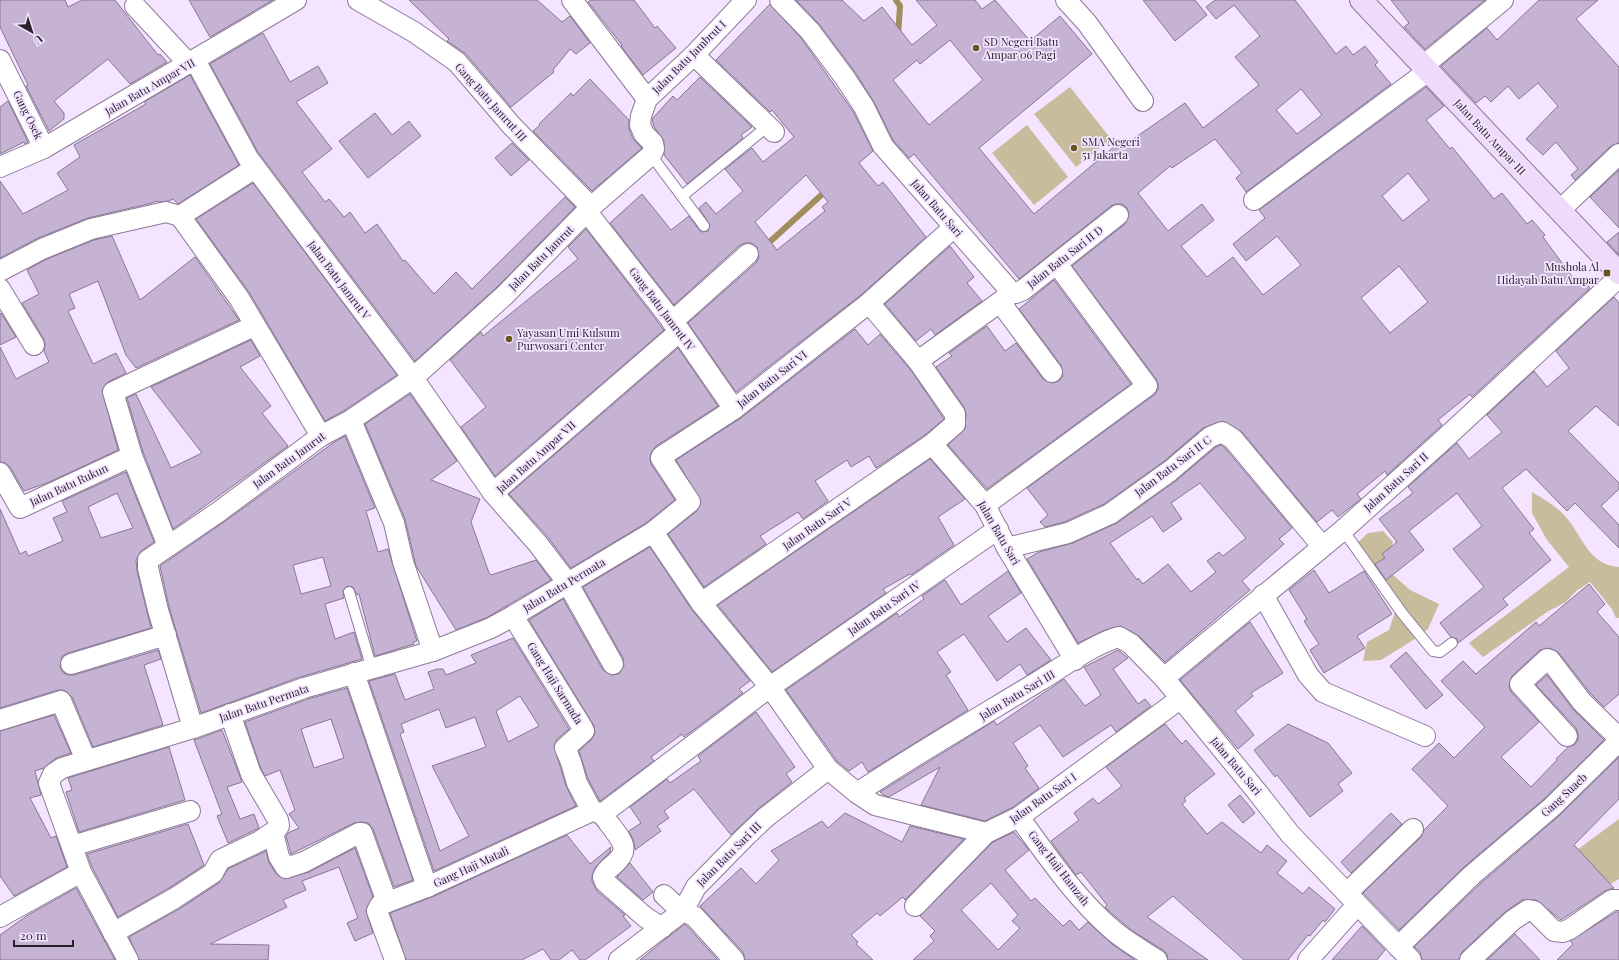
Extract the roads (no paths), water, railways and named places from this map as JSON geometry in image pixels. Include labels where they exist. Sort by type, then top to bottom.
[{"type":"street","name":"Jalan Batu Ampar VII","points":[[0,167],[44,148],[296,0]]},
{"type":"street","name":"Gang Batu Jamrut III","points":[[358,0],[414,32],[457,62],[511,125],[589,210]]},
{"type":"street","points":[[572,0],[647,99]]},
{"type":"street","name":"Jalan Batu Jambrut I","points":[[651,155],[654,149],[653,143],[644,134],[640,125],[640,116],[647,99],[694,55],[746,0]]},
{"type":"street","name":"Jalan Batu Sari","points":[[780,0],[810,31],[848,81],[864,107],[883,146],[953,228],[1007,287],[1004,297],[1052,372]]},
{"type":"street","points":[[1066,0],[1087,23],[1143,101]]},
{"type":"street","name":"Jalan Batu Ampar III","points":[[1361,0],[1619,273]]},
{"type":"street","points":[[1254,200],[1426,68],[1502,0]]},
{"type":"street","name":"Jalan Batu Jamrut V","points":[[135,6],[192,62],[255,168],[413,378],[493,493]]},
{"type":"street","points":[[694,55],[771,129]]},
{"type":"street","name":"Gang Osek","points":[[0,60],[44,148]]},
{"type":"street","points":[[1560,210],[1619,154]]},
{"type":"street","points":[[589,210],[651,155]]},
{"type":"street","points":[[180,216],[255,168]]},
{"type":"street","name":"Gang Batu Jamrut IV","points":[[589,210],[676,327],[734,409]]},
{"type":"street","name":"Jalan Batu Jamrut","points":[[193,728],[148,568],[148,560],[217,513],[321,436],[351,420],[413,378],[505,294],[589,210]]},
{"type":"street","points":[[0,271],[42,249],[91,229],[166,212],[180,216],[239,298],[254,326],[321,436]]},
{"type":"street","name":"Jalan Batu Sari II D","points":[[1004,297],[1023,290],[1118,215]]},
{"type":"street","name":"Jalan Batu Sari VI","points":[[653,532],[690,502],[661,457],[734,409],[869,303],[953,228]]},
{"type":"street","name":"Jalan Batu Ampar VII","points":[[613,664],[567,582],[538,544],[493,493],[676,327],[748,254]]},
{"type":"street","points":[[985,505],[1147,386],[1056,264]]},
{"type":"street","name":"Jalan Batu Sari II","points":[[1164,678],[1343,530],[1619,277]]},
{"type":"street","points":[[0,289],[34,345]]},
{"type":"street","points":[[918,361],[1004,297]]},
{"type":"street","points":[[869,303],[918,361],[955,414],[956,422],[932,444]]},
{"type":"street","points":[[168,546],[132,456],[113,392],[254,326]]},
{"type":"street","points":[[351,420],[394,522],[403,562],[433,651]]},
{"type":"street","name":"Jalan Batu Sari II C","points":[[1007,548],[1068,533],[1110,514],[1170,471],[1210,437],[1222,432],[1233,439],[1322,546]]},
{"type":"street","name":"Jalan Batu Sari","points":[[932,444],[985,505],[1007,548],[1075,660],[1109,640],[1119,637],[1131,644],[1164,678],[1290,834],[1405,953]]},
{"type":"street","name":"Jalan Batu Sari V","points":[[701,603],[932,444]]},
{"type":"street","name":"Jalan Batu Rukun","points":[[0,474],[20,508],[132,456]]},
{"type":"street","name":"Jalan Batu Sari IV","points":[[597,813],[770,687],[998,529]]},
{"type":"street","points":[[653,532],[701,603],[770,687],[828,769],[857,793],[875,805],[986,833]]},
{"type":"street","name":"Jalan Batu Permata","points":[[128,960],[81,872],[49,783],[53,774],[62,768],[86,760],[193,728],[230,714],[363,671],[433,651],[491,628],[653,532]]},
{"type":"street","points":[[1263,595],[1308,674],[1323,692],[1425,736]]},
{"type":"street","name":"Gang Haji Sarmada","points":[[513,616],[584,731],[565,748],[572,762],[577,784],[597,813]]},
{"type":"street","points":[[71,664],[166,635]]},
{"type":"street","name":"Gang Suaeb","points":[[1405,953],[1472,875],[1552,807],[1618,742],[1617,736],[1582,702],[1548,659],[1521,683],[1521,685],[1567,736]]},
{"type":"street","name":"Jalan Batu Sari III","points":[[857,793],[890,771],[1075,660]]},
{"type":"street","name":"Gang Haji Matali","points":[[363,671],[427,888],[597,813]]},
{"type":"street","name":"Jalan Batu Sari I","points":[[915,906],[986,833],[1019,818],[1180,699]]},
{"type":"street","points":[[0,720],[61,701],[86,760]]},
{"type":"street","points":[[113,933],[175,898],[213,873],[220,860],[260,841],[279,826],[278,820],[251,774],[230,714]]},
{"type":"street","name":"Jalan Batu Sari III","points":[[619,960],[655,923],[696,886],[766,817],[828,769]]},
{"type":"street","points":[[72,846],[190,811]]},
{"type":"street","points":[[597,813],[623,842],[621,859],[605,872],[603,877],[605,882],[655,923]]},
{"type":"street","name":"Gang Haji Hamzah","points":[[1019,818],[1069,885],[1092,911],[1114,931],[1157,960]]},
{"type":"street","points":[[1308,960],[1352,899],[1413,829]]},
{"type":"street","points":[[272,833],[279,857],[286,868],[304,862],[359,832],[362,833],[387,902]]},
{"type":"street","points":[[0,917],[81,872]]},
{"type":"street","points":[[395,960],[378,911],[380,905],[427,888]]},
{"type":"street","points":[[1470,960],[1512,920],[1528,910],[1534,911],[1554,931],[1563,932],[1570,929],[1612,900],[1619,900]]},
{"type":"street","points":[[675,905],[695,917],[734,960]]},
{"type":"lane","points":[[682,196],[771,129]]},
{"type":"lane","points":[[651,155],[704,226]]},
{"type":"lane","points":[[1343,530],[1402,613],[1433,651],[1438,652],[1452,642]]},
{"type":"lane","points":[[349,592],[363,671]]},
{"type":"waterway","points":[[896,0],[900,6],[898,36]]},
{"type":"waterway","points":[[752,258],[828,189]]},
{"type":"place","name":"SD Negeri Batu Ampar 06 Pagi","points":[[976,48]]},
{"type":"place","name":"SMA Negeri 51 Jakarta","points":[[1074,148]]},
{"type":"place","name":"Mushola Al Hidayah Batu Ampar","points":[[1607,273]]},
{"type":"place","name":"Yayasan Umi Kulsum Purwosari Center","points":[[509,339]]}]
